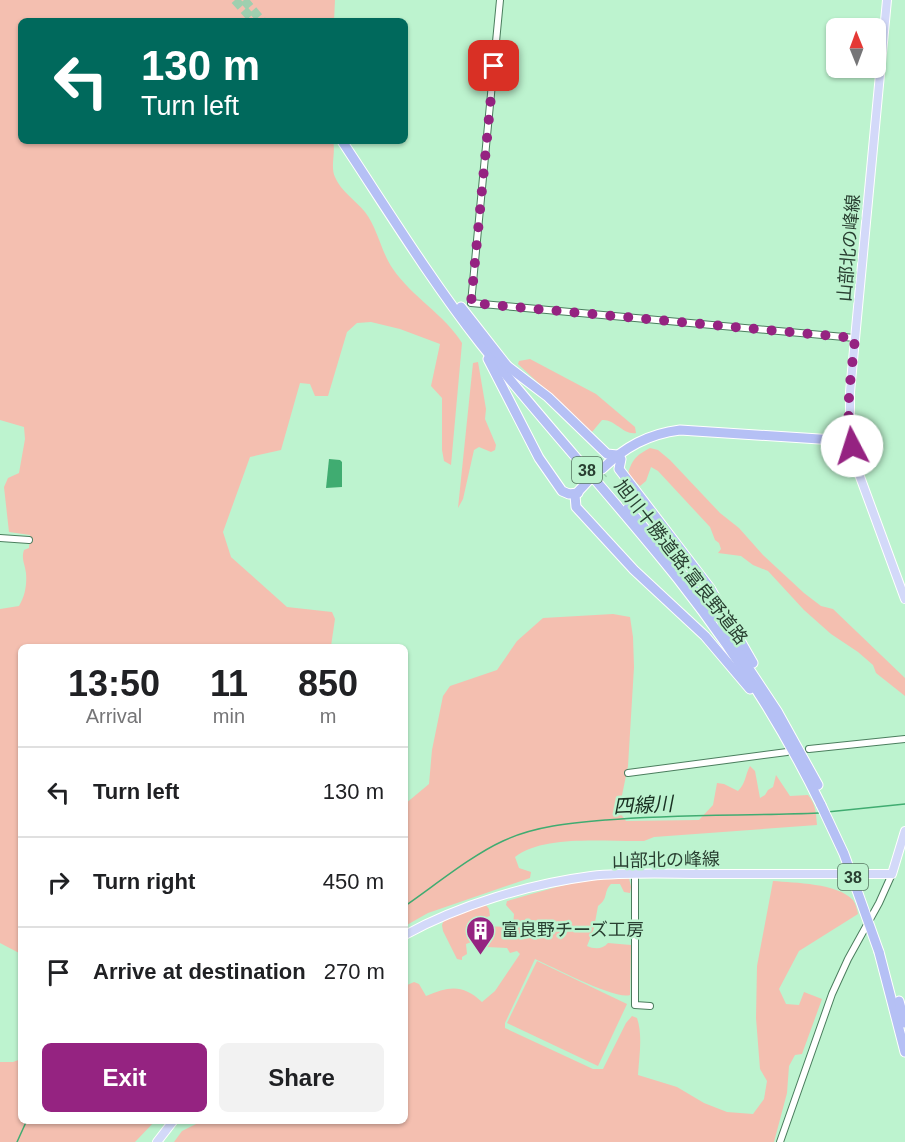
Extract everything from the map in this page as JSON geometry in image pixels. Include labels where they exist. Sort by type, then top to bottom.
[{"type":"highway","name":"旭川十勝道路;富良野道路","points":[[344,144],[425,266],[480,342],[679,581],[799,747],[864,892],[905,1023]]},
{"type":"highway","name":"旭川十勝道路;富良野道路","points":[[351,144],[457,301],[506,365],[685,577],[743,658],[774,712]]},
{"type":"highway","name":"38","points":[[480,342],[539,458],[562,491],[575,495]]},
{"type":"highway","points":[[506,365],[548,397],[607,454],[619,457],[619,469],[710,588],[746,650],[774,712]]},
{"type":"highway","points":[[832,443],[840,436],[849,422]]},
{"type":"highway","name":"38","points":[[603,471],[631,445],[656,434],[680,430],[832,443]]},
{"type":"highway","points":[[832,443],[851,443]]},
{"type":"highway","points":[[832,443],[844,449],[855,459]]},
{"type":"highway","name":"38","points":[[575,495],[591,482]]},
{"type":"highway","name":"38","points":[[575,495],[576,507],[583,516],[634,570],[705,636],[774,712]]},
{"type":"highway","name":"旭川十勝道路;富良野道路","points":[[882,951],[905,1052]]},
{"type":"main road","name":"山部北の峰線","points":[[887,0],[849,422],[855,459],[905,599]]},
{"type":"main road","points":[[892,874],[905,831]]},
{"type":"main road","name":"山部北の峰線","points":[[408,933],[461,909],[536,887],[590,876],[892,874]]},
{"type":"main road","points":[[157,1142],[171,1124]]},
{"type":"street","points":[[500,0],[471,303],[855,338]]},
{"type":"street","points":[[0,538],[29,540]]},
{"type":"street","points":[[809,749],[905,739]]},
{"type":"street","points":[[628,773],[787,752]]},
{"type":"street","points":[[635,874],[635,1005],[650,1006]]},
{"type":"street","points":[[780,1142],[832,994],[892,874]]},
{"type":"shaded area","points":[[0,0],[335,0],[334,18],[18,18],[18,144],[333,144],[335,177],[369,219],[393,269],[409,288],[447,324],[462,343],[451,465],[444,461],[442,450],[442,398],[431,386],[440,344],[400,329],[371,322],[357,323],[347,332],[328,396],[315,396],[310,384],[300,383],[281,450],[250,457],[223,532],[231,557],[287,607],[332,612],[335,619],[331,644],[18,644],[18,952],[0,943],[0,609],[19,606],[23,598],[26,570],[23,553],[29,548],[30,535],[9,532],[4,487],[8,478],[19,473],[25,439],[24,427],[0,420]]},
{"type":"shaded area","points":[[530,359],[596,394],[635,427],[636,433],[627,432],[607,420],[602,420],[592,432],[518,364],[519,361]]},
{"type":"shaded area","points":[[478,362],[486,409],[485,419],[496,445],[495,450],[491,452],[479,447],[474,450],[463,499],[458,508],[473,363]]},
{"type":"shaded area","points":[[650,448],[658,450],[670,460],[720,513],[739,528],[763,555],[804,593],[821,606],[833,609],[905,678],[905,696],[876,673],[873,665],[858,652],[831,634],[804,610],[768,571],[753,565],[741,556],[718,553],[721,549],[710,527],[658,471],[651,467],[646,481],[640,486],[628,474],[636,458]]},
{"type":"shaded area","points":[[329,459],[342,462],[342,487],[326,488]]},
{"type":"shaded area","points":[[613,614],[630,617],[634,667],[628,766],[620,805],[620,813],[626,821],[699,820],[713,805],[717,783],[738,791],[743,785],[750,766],[755,771],[760,798],[773,787],[776,775],[790,796],[808,795],[811,798],[817,825],[654,837],[644,841],[577,841],[542,845],[515,857],[519,868],[531,872],[530,878],[428,913],[408,924],[408,802],[429,784],[432,750],[443,696],[450,686],[497,670],[517,641],[543,618]]},
{"type":"shaded area","points":[[629,878],[630,893],[624,892],[620,884],[611,884],[609,887],[604,900],[598,906],[594,928],[587,946],[598,948],[608,943],[631,945],[630,995],[611,993],[535,959],[505,1023],[505,1028],[593,1069],[603,1069],[626,1023],[632,1016],[637,1018],[640,1032],[638,1075],[677,1087],[704,1103],[727,1112],[753,1114],[764,1099],[767,1081],[760,1069],[756,1018],[757,966],[773,881],[826,887],[846,894],[853,900],[858,914],[799,951],[779,989],[786,1004],[799,1005],[804,992],[822,999],[802,1054],[795,1055],[789,1066],[787,1093],[774,1142],[174,1142],[182,1131],[196,1124],[408,1124],[408,985],[414,982],[419,984],[426,996],[456,988],[468,992],[482,1002],[495,991],[520,954],[517,951],[510,953],[507,948],[487,947],[474,941],[466,944],[467,954],[462,957],[462,960],[457,959],[443,931],[444,920],[455,913],[486,905],[490,916],[480,919],[479,923],[482,926],[510,927],[513,925],[514,914],[506,905],[507,901],[593,879]]},
{"type":"shaded area","points":[[537,961],[627,1004],[598,1066],[507,1023]]},
{"type":"shaded area","points":[[18,1060],[18,1124],[152,1124],[135,1142],[0,1142],[0,1062]]},
{"type":"waterway","name":"四線川","points":[[827,812],[905,804]]},
{"type":"waterway","name":"四線川","points":[[408,904],[491,847],[515,836],[553,826],[633,818],[819,813]]},
{"type":"waterway","name":"四線川","points":[[17,1142],[25,1124]]},
{"type":"tunnel","points":[[235,0],[251,18]]},
{"type":"tunnel","points":[[244,0],[259,18]]},
{"type":"tunnel","points":[[593,483],[604,473]]},
{"type":"place","name":"富良野チーズ工房","points":[[480,956]]},
{"type":"route","points":[[494,66],[471,303],[855,338],[849,422],[852,446]]}]
